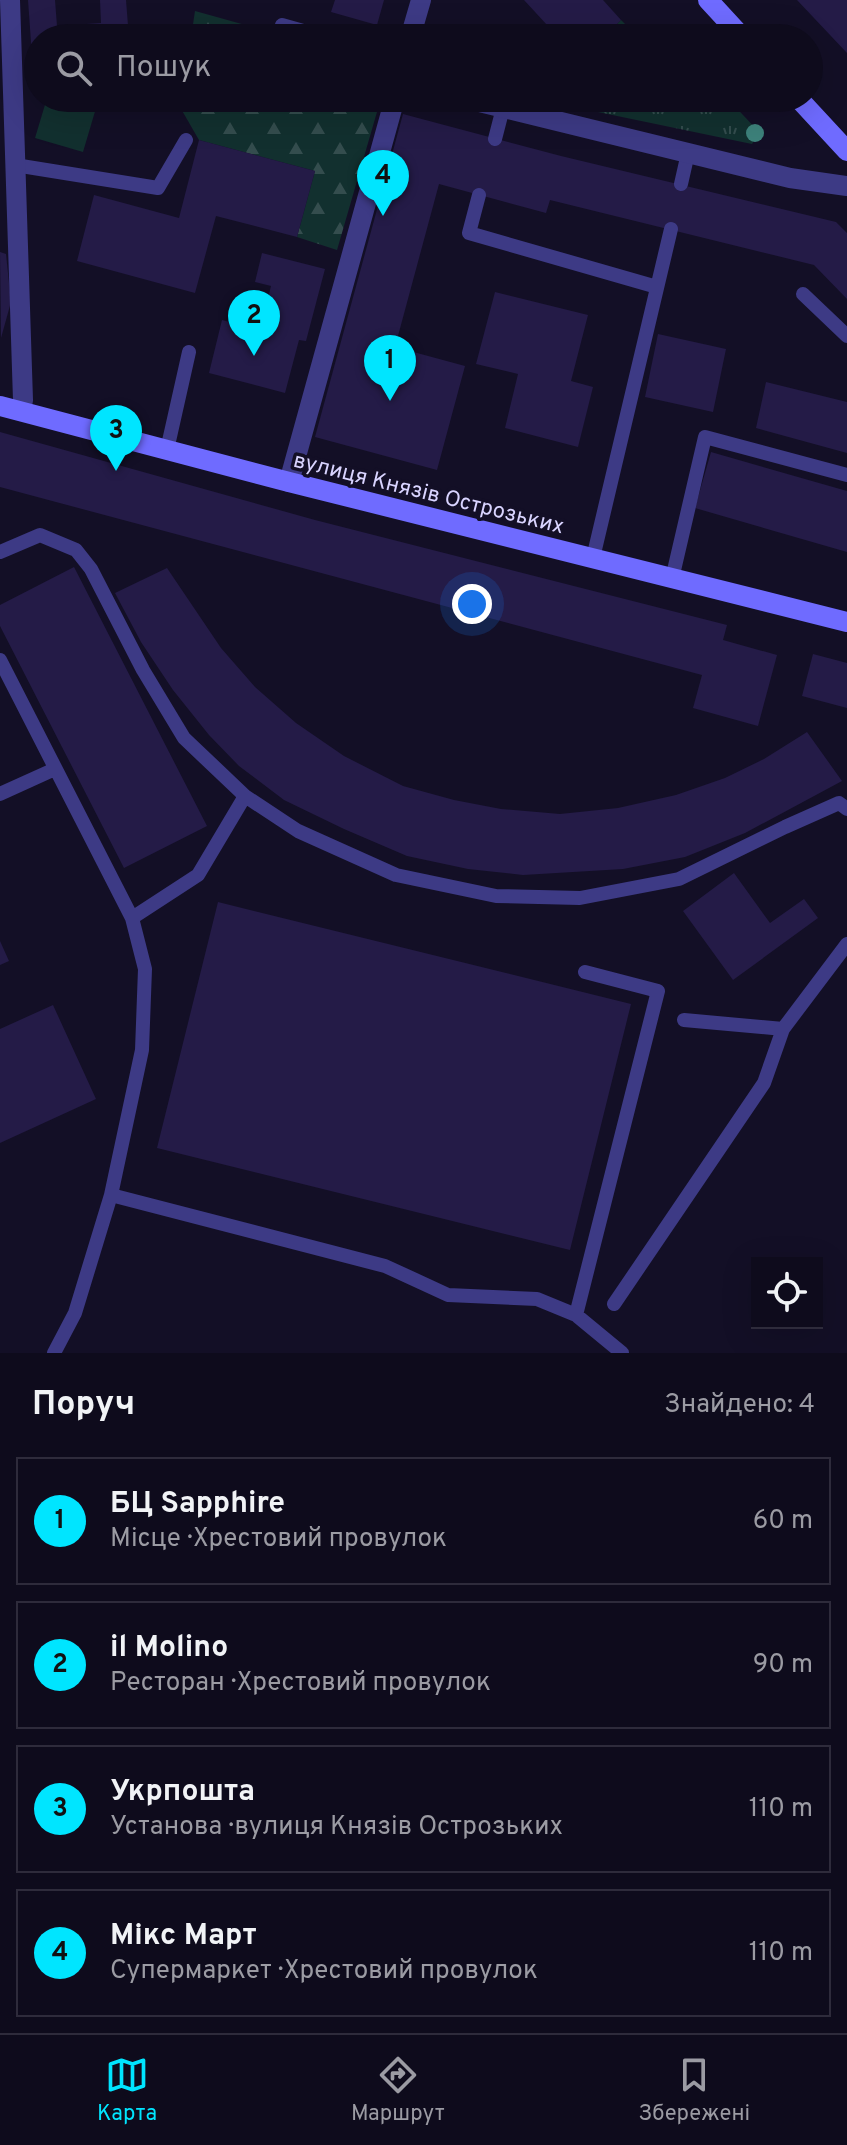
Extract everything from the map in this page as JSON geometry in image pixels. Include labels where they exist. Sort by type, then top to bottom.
[{"type":"main road","points":[[708,0],[730,24]]},
{"type":"main road","points":[[811,112],[847,151]]},
{"type":"main road","name":"вулиця Князів Острозьких","points":[[0,406],[847,622]]},
{"type":"street","points":[[10,0],[23,390],[21,411]]},
{"type":"street","points":[[414,24],[421,0]]},
{"type":"street","points":[[289,482],[391,112]]},
{"type":"street","points":[[519,112],[790,178],[847,186]]},
{"type":"lane","points":[[495,139],[502,112]]},
{"type":"lane","points":[[15,165],[158,188],[186,140]]},
{"type":"lane","points":[[681,184],[688,153]]},
{"type":"lane","points":[[479,195],[469,233],[657,287]]},
{"type":"lane","points":[[593,558],[671,229]]},
{"type":"lane","points":[[803,294],[847,336]]},
{"type":"lane","points":[[167,450],[189,352]]},
{"type":"lane","points":[[672,579],[705,437],[847,475]]},
{"type":"lane","points":[[0,552],[40,535],[76,550],[91,569],[143,670],[184,738],[245,796],[298,831],[396,875],[496,896],[580,898],[679,879],[839,803],[847,809]]},
{"type":"lane","points":[[0,660],[132,918],[145,969],[142,1050],[111,1195],[75,1313],[54,1353]]},
{"type":"lane","points":[[0,794],[55,769]]},
{"type":"lane","points":[[132,918],[198,875],[245,796]]},
{"type":"lane","points":[[614,1304],[764,1083],[783,1029],[847,944]]},
{"type":"lane","points":[[576,1315],[658,991],[585,972]]},
{"type":"lane","points":[[684,1020],[783,1029]]},
{"type":"lane","points":[[111,1195],[385,1266],[448,1295],[537,1299],[576,1315],[622,1353]]},
{"type":"green space","points":[[195,11],[242,24],[193,24]]},
{"type":"green space","points":[[43,112],[95,112],[83,152],[35,138]]},
{"type":"green space","points":[[183,112],[377,112],[337,250],[297,237],[315,171],[199,140]]},
{"type":"green space","points":[[598,112],[740,112],[759,132],[752,144]]},
{"type":"building","points":[[28,0],[55,0],[57,24],[30,24]]},
{"type":"building","points":[[100,0],[126,0],[128,24],[86,24],[101,23]]},
{"type":"building","points":[[335,0],[384,0],[377,24],[331,12]]},
{"type":"building","points":[[524,0],[603,0],[621,20],[617,24],[546,24]]},
{"type":"building","points":[[797,0],[847,0],[847,53],[823,24]]},
{"type":"building","points":[[403,114],[561,156],[836,222],[847,233],[847,299],[814,265],[550,200],[546,213],[439,184],[395,347],[465,366],[437,470],[315,437]]},
{"type":"building","points":[[199,140],[315,171],[297,237],[216,216],[195,293],[77,261],[94,195],[179,218]]},
{"type":"building","points":[[0,252],[6,254],[11,302],[1,338]]},
{"type":"building","points":[[262,253],[325,269],[306,341],[299,340],[285,393],[209,373],[222,320],[260,330],[271,286],[255,282]]},
{"type":"building","points":[[495,292],[588,315],[571,381],[593,387],[578,447],[505,428],[518,374],[476,364]]},
{"type":"building","points":[[658,334],[726,349],[713,412],[645,397]]},
{"type":"building","points":[[766,382],[847,402],[847,453],[756,428]]},
{"type":"building","points":[[0,432],[315,520],[727,625],[723,640],[777,655],[758,726],[693,708],[702,675],[0,487]]},
{"type":"building","points":[[711,452],[847,491],[847,552],[695,508]]},
{"type":"building","points":[[74,567],[207,826],[124,868],[0,626],[0,605]]},
{"type":"building","points":[[167,568],[221,648],[255,687],[296,723],[344,756],[403,786],[501,809],[560,814],[618,808],[676,795],[725,778],[764,759],[807,732],[842,781],[745,833],[685,857],[623,869],[523,875],[468,869],[407,856],[284,800],[239,766],[209,735],[173,690],[141,642],[115,593]]},
{"type":"building","points":[[813,654],[847,663],[847,708],[802,696]]},
{"type":"building","points":[[734,873],[770,923],[804,899],[818,918],[733,980],[683,911]]},
{"type":"building","points":[[218,902],[631,1004],[570,1250],[157,1148]]},
{"type":"building","points":[[0,941],[9,961],[0,965]]},
{"type":"building","points":[[53,1005],[96,1099],[0,1143],[0,1029]]},
{"type":"place","name":"Мікс Март","points":[[383,216]]},
{"type":"place","name":"il Molino","points":[[254,356]]},
{"type":"place","name":"БЦ Sapphire","points":[[390,401]]},
{"type":"place","name":"Укрпошта","points":[[116,471]]}]
